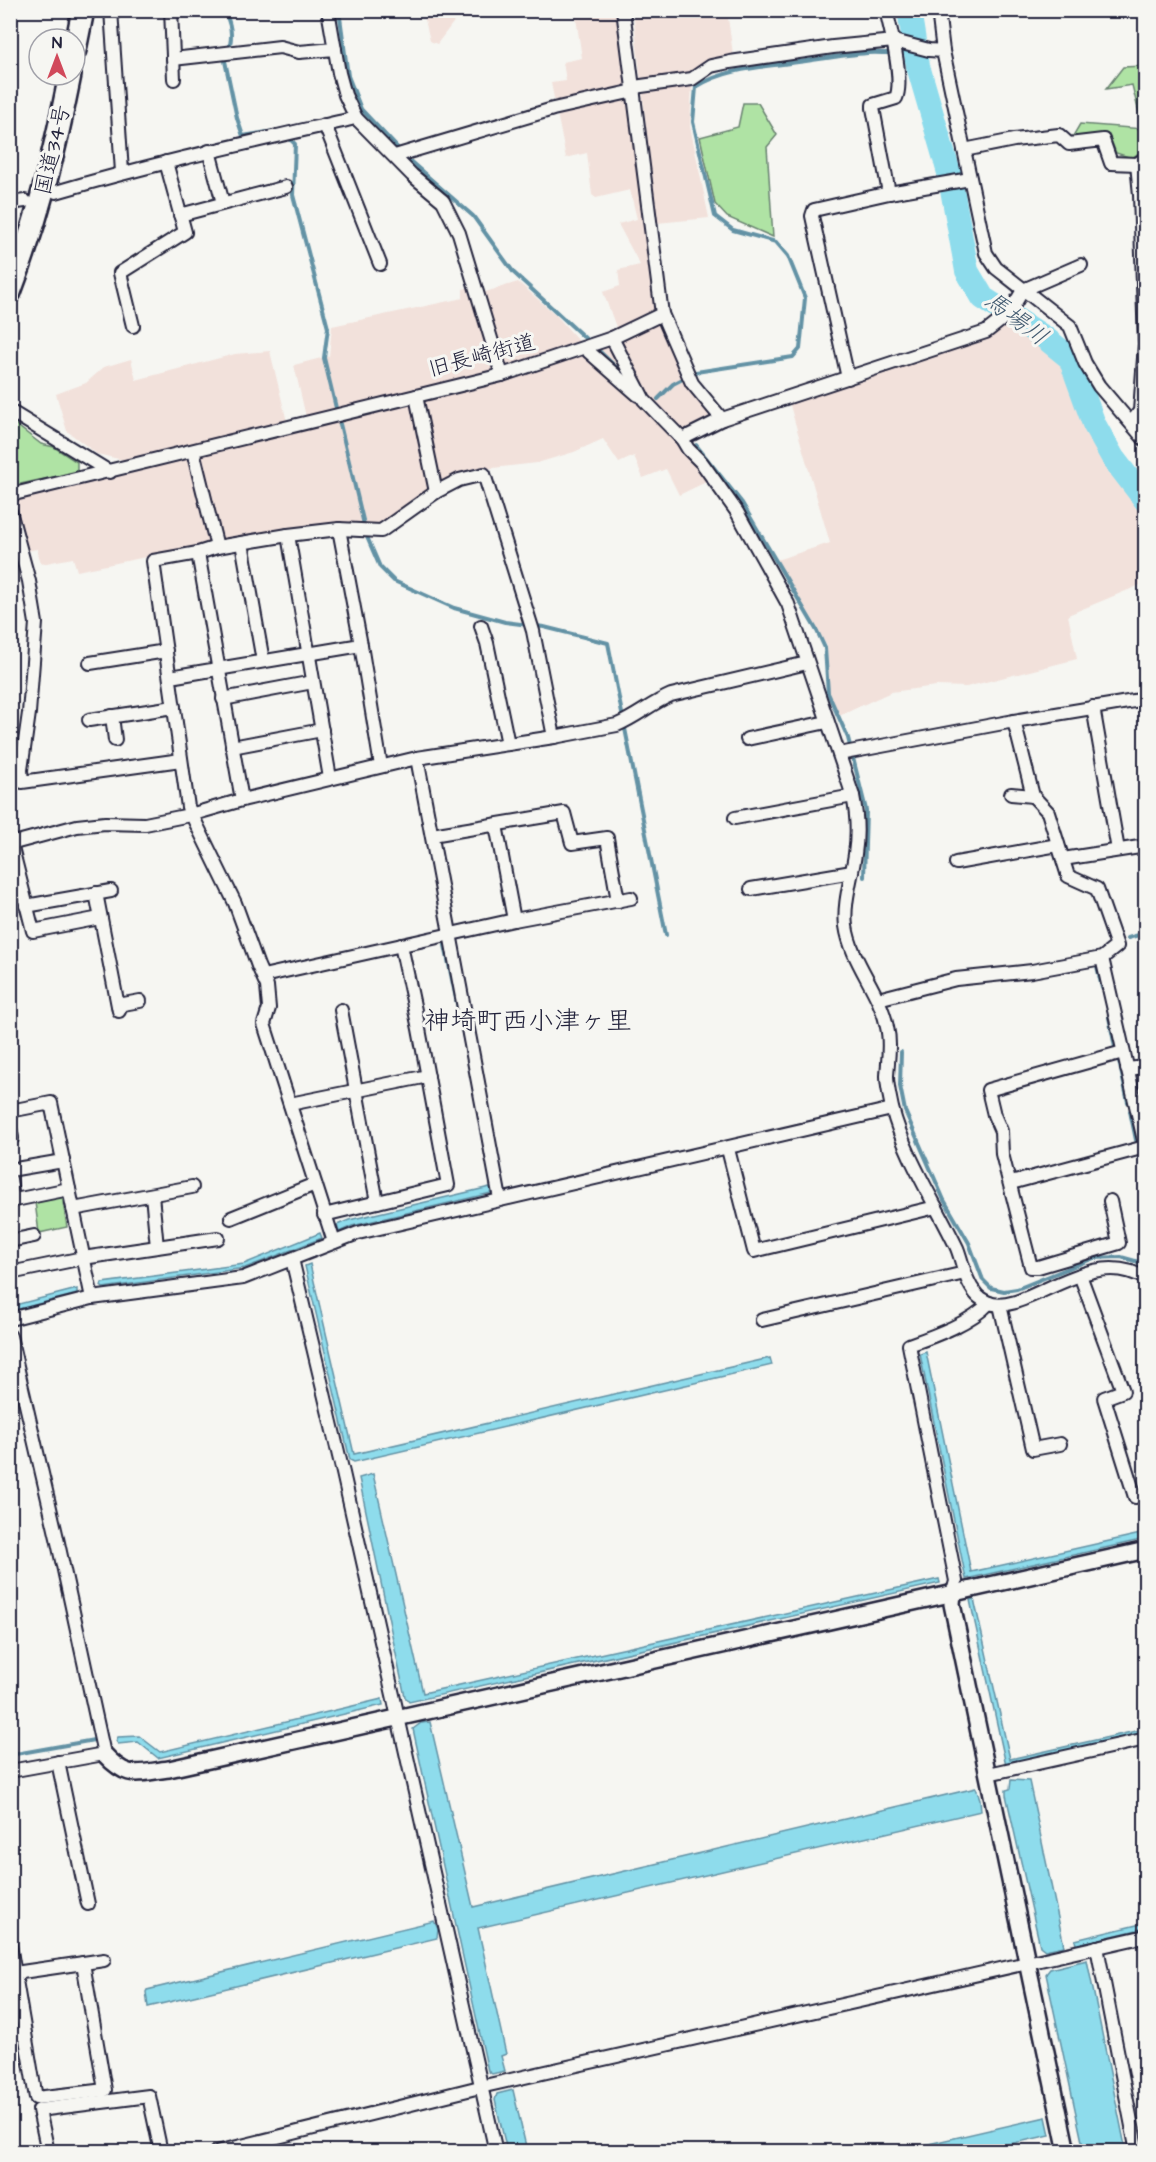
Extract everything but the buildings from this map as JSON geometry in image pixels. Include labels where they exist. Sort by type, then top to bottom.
[{"type":"highway","points":[[80,27],[83,10]]},
{"type":"highway","name":"国道34号","points":[[10,292],[44,196],[67,87]]},
{"type":"street","points":[[111,10],[122,172]]},
{"type":"street","points":[[171,10],[174,79]]},
{"type":"street","points":[[328,10],[339,73],[345,95],[356,118],[412,175],[443,201],[459,233],[501,375]]},
{"type":"street","points":[[623,10],[662,314],[689,377],[722,419]]},
{"type":"street","points":[[886,10],[896,47],[900,90],[896,98],[873,105],[873,108],[889,194]]},
{"type":"street","points":[[938,10],[943,51],[964,150],[964,180],[986,253],[996,268],[1070,326],[1085,363],[1099,386],[1146,441]]},
{"type":"street","points":[[173,59],[280,47],[299,52],[335,48]]},
{"type":"street","points":[[394,156],[554,109],[634,89],[692,79],[711,66],[730,62],[833,47],[896,47],[943,51]]},
{"type":"street","points":[[57,192],[122,172],[356,118]]},
{"type":"street","points":[[325,125],[380,264]]},
{"type":"street","points":[[964,150],[1014,140],[1059,135],[1069,144],[1103,140],[1112,163],[1141,161],[1145,344],[1140,411],[1131,423]]},
{"type":"street","points":[[209,151],[223,203]]},
{"type":"street","points":[[133,326],[120,273],[185,232],[166,162]]},
{"type":"street","points":[[848,378],[812,216],[814,210],[964,180]]},
{"type":"street","points":[[180,215],[286,187]]},
{"type":"street","points":[[10,203],[25,201]]},
{"type":"street","points":[[682,438],[722,419],[986,332],[1011,310],[1023,290],[1081,265]]},
{"type":"street","name":"旧長崎街道","points":[[10,495],[501,375],[612,338],[662,314]]},
{"type":"street","points":[[612,338],[644,400]]},
{"type":"street","points":[[587,347],[682,438],[688,449],[702,463],[737,512],[797,626],[807,663],[853,796],[857,817],[856,853],[846,924],[850,942],[878,999],[888,1027],[890,1052],[887,1078],[892,1109],[904,1141],[958,1251],[965,1273],[976,1295],[994,1304],[1033,1449],[1060,1444]]},
{"type":"street","points":[[416,396],[436,492]]},
{"type":"street","points":[[10,411],[110,472]]},
{"type":"street","points":[[1131,423],[1146,417]]},
{"type":"street","points":[[193,452],[217,547]]},
{"type":"street","points":[[334,1242],[264,1024],[269,1008],[267,986],[235,903],[190,815],[153,561],[288,535],[339,529],[381,531],[436,492],[459,480],[484,474],[533,632],[554,737]]},
{"type":"street","points":[[10,511],[29,582],[36,623],[29,713],[21,770],[22,782],[181,760]]},
{"type":"street","points":[[339,529],[381,766]]},
{"type":"street","points":[[288,535],[330,778]]},
{"type":"street","points":[[243,543],[263,661]]},
{"type":"street","points":[[198,553],[242,800]]},
{"type":"street","points":[[481,627],[487,643],[508,744]]},
{"type":"street","points":[[170,677],[361,645]]},
{"type":"street","points":[[90,663],[166,651]]},
{"type":"street","points":[[100,918],[33,932],[11,844],[77,826],[105,823],[145,824],[190,815],[242,800],[417,758],[554,737],[622,723],[655,701],[671,695],[807,663]]},
{"type":"street","points":[[223,699],[313,682]]},
{"type":"street","points":[[839,754],[1146,699]]},
{"type":"street","points":[[89,720],[174,707]]},
{"type":"street","points":[[1093,707],[1118,850]]},
{"type":"street","points":[[112,716],[115,740]]},
{"type":"street","points":[[878,999],[956,979],[1032,971],[1102,958],[1117,946],[1097,889],[1068,876],[1048,812],[1033,796],[1014,721]]},
{"type":"street","points":[[747,739],[827,722]]},
{"type":"street","points":[[232,747],[322,730]]},
{"type":"street","points":[[417,758],[500,1200]]},
{"type":"street","points":[[1011,794],[1033,796]]},
{"type":"street","points":[[735,818],[853,796]]},
{"type":"street","points":[[263,976],[514,920],[624,900],[607,838],[572,843],[564,813],[432,835]]},
{"type":"street","points":[[496,825],[514,920]]},
{"type":"street","points":[[956,863],[1058,844]]},
{"type":"street","points":[[1063,859],[1146,846]]},
{"type":"street","points":[[751,889],[852,872]]},
{"type":"street","points":[[26,906],[111,891]]},
{"type":"street","points":[[96,893],[118,1008],[140,1001]]},
{"type":"street","points":[[324,1215],[448,1185],[400,945]]},
{"type":"street","points":[[1011,1183],[1145,1148],[1102,958]]},
{"type":"street","points":[[341,1010],[377,1202]]},
{"type":"street","points":[[1124,1052],[988,1090],[994,1115],[1001,1131],[1002,1154],[1031,1267],[1087,1264],[1136,1273],[1146,1279]]},
{"type":"street","points":[[1127,1070],[1146,1067]]},
{"type":"street","points":[[290,1104],[428,1076]]},
{"type":"street","points":[[10,1111],[51,1103],[92,1298]]},
{"type":"street","points":[[10,1319],[92,1298],[243,1278],[358,1233],[892,1109]]},
{"type":"street","points":[[10,1128],[12,1138],[10,1139]]},
{"type":"street","points":[[729,1153],[754,1251],[936,1208]]},
{"type":"street","points":[[10,1170],[63,1161]]},
{"type":"street","points":[[10,1179],[12,1200],[69,1189]]},
{"type":"street","points":[[231,1218],[315,1184]]},
{"type":"street","points":[[73,1209],[192,1187]]},
{"type":"street","points":[[152,1194],[158,1247]]},
{"type":"street","points":[[1067,2151],[952,1604],[956,1581],[909,1345],[930,1337],[994,1304],[1015,1301],[1087,1264],[1119,1243],[1110,1201]]},
{"type":"street","points":[[10,1241],[34,1236]]},
{"type":"street","points":[[10,1273],[83,1258],[218,1238]]},
{"type":"street","points":[[292,1258],[343,1473],[496,2151]]},
{"type":"street","points":[[1087,1264],[1123,1391],[1104,1398],[1135,1497]]},
{"type":"street","points":[[762,1320],[965,1273]]},
{"type":"street","points":[[10,1336],[104,1754],[117,1768],[133,1774],[169,1769],[1146,1550]]},
{"type":"street","points":[[988,1774],[1146,1738]]},
{"type":"street","points":[[10,1771],[104,1754]]},
{"type":"street","points":[[58,1762],[88,1904]]},
{"type":"street","points":[[217,2151],[480,2087],[1146,1936]]},
{"type":"street","points":[[10,1945],[36,2098],[105,2090],[83,1963]]},
{"type":"street","points":[[1096,1947],[1137,2151]]},
{"type":"street","points":[[15,1973],[104,1960]]},
{"type":"street","points":[[10,2034],[25,2034]]},
{"type":"street","points":[[48,2151],[39,2110],[149,2096],[161,2151]]},
{"type":"shaded area","points":[[423,10],[462,11],[437,44],[430,41]]},
{"type":"shaded area","points":[[575,11],[621,11],[649,263],[657,309],[715,418],[675,440],[706,482],[679,495],[666,469],[643,478],[634,456],[619,463],[603,439],[574,452],[537,463],[475,470],[442,481],[377,525],[337,523],[220,542],[77,571],[73,558],[41,564],[37,549],[27,551],[14,501],[126,474],[123,460],[97,454],[67,431],[56,394],[86,383],[104,367],[131,359],[136,380],[235,354],[270,351],[287,422],[306,417],[294,365],[329,356],[332,326],[463,298],[463,289],[478,285],[482,293],[518,282],[555,314],[581,342],[616,327],[603,292],[620,286],[618,270],[640,265],[618,224],[637,219],[630,190],[596,198],[592,195],[587,153],[566,158],[551,83],[566,81],[563,62],[582,58]]},
{"type":"shaded area","points":[[633,11],[727,11],[735,68],[707,74],[692,84],[690,126],[709,218],[657,223]]},
{"type":"shaded area","points":[[1009,321],[1064,358],[1094,438],[1145,507],[1145,583],[1068,615],[1077,659],[966,687],[936,686],[891,692],[839,716],[828,688],[827,646],[773,561],[830,543],[789,402],[990,335]]},
{"type":"green space","points":[[1144,66],[1145,148],[1132,158],[1116,153],[1109,135],[1073,136],[1080,124],[1143,129],[1132,85],[1106,89],[1123,67]]},
{"type":"green space","points":[[743,103],[758,103],[777,135],[767,147],[773,237],[727,217],[715,204],[700,137],[738,127]]},
{"type":"green space","points":[[11,421],[41,444],[54,447],[77,462],[77,472],[11,486]]},
{"type":"green space","points":[[62,1196],[67,1227],[39,1233],[35,1202]]},
{"type":"water","points":[[490,1187],[491,1193],[352,1226],[339,1232],[337,1225],[349,1220]]},
{"type":"water","points":[[320,1233],[322,1238],[245,1268],[103,1288],[101,1286],[102,1283],[244,1264]]},
{"type":"water","points":[[310,1264],[354,1454],[770,1358],[772,1365],[354,1462],[350,1460],[305,1266]]},
{"type":"water","points":[[77,1289],[77,1294],[11,1311],[11,1306]]},
{"type":"water","points":[[926,1352],[971,1572],[1145,1533],[1145,1539],[966,1579],[920,1354]]},
{"type":"water","points":[[373,1474],[423,1693],[939,1579],[940,1583],[409,1702],[405,1697],[359,1478]]},
{"type":"water","points":[[974,1599],[1010,1759],[1145,1729],[1145,1733],[1006,1765],[970,1600]]},
{"type":"water","points":[[382,1699],[383,1705],[158,1758],[138,1742],[118,1744],[116,1741],[118,1737],[139,1736],[160,1752]]},
{"type":"water","points":[[430,1722],[473,1907],[976,1788],[981,1811],[478,1928],[506,2054],[501,2056],[505,2071],[492,2074],[488,2071],[413,1729],[421,1723]]},
{"type":"water","points":[[1011,1780],[1029,1781],[1064,1946],[1045,1950],[1040,1946],[1006,1795],[1006,1790],[1010,1789]]},
{"type":"water","points":[[434,1921],[438,1929],[437,1938],[148,2007],[147,1990]]},
{"type":"water","points":[[1145,1923],[1145,1928],[1076,1945],[1075,1940]]},
{"type":"water","points":[[1087,1960],[1126,2151],[1084,2151],[1046,1974],[1050,1969]]},
{"type":"water","points":[[513,2090],[527,2151],[507,2151],[495,2100],[497,2094]]},
{"type":"water","points":[[1046,2117],[1050,2135],[979,2151],[898,2151]]},
{"type":"waterway","points":[[224,10],[231,29],[229,49]]},
{"type":"waterway","points":[[339,10],[348,76],[361,109],[411,162],[473,216],[514,273],[586,339]]},
{"type":"waterway","name":"馬場川","points":[[909,10],[918,66],[949,173],[967,271],[983,298],[1044,337],[1070,358],[1094,424],[1113,458],[1146,501]]},
{"type":"waterway","points":[[1137,10],[1146,14]]},
{"type":"waterway","points":[[658,399],[673,384],[696,372],[793,357],[800,349],[805,298],[788,256],[776,242],[733,230],[715,216],[693,122],[696,87],[720,76],[745,69],[858,54],[897,53],[913,50]]},
{"type":"waterway","points":[[227,57],[225,61],[243,136],[274,131]]},
{"type":"waterway","points":[[288,137],[295,144],[293,195],[328,328],[324,358],[336,408]]},
{"type":"waterway","points":[[597,349],[620,371]]},
{"type":"waterway","points":[[340,424],[367,537],[380,567],[394,581],[454,608],[505,622],[544,627],[608,643],[666,935]]},
{"type":"waterway","points":[[696,445],[742,503],[825,648],[828,693],[848,738],[866,810],[864,877]]},
{"type":"waterway","points":[[1128,938],[1146,933]]},
{"type":"waterway","points":[[445,945],[464,1038]]},
{"type":"waterway","points":[[1097,966],[1102,988]]},
{"type":"waterway","points":[[1109,1017],[1115,1047]]},
{"type":"waterway","points":[[901,1052],[900,1086],[905,1111],[944,1200],[969,1243],[983,1280],[991,1288],[1004,1291],[1017,1289],[1094,1258],[1121,1257],[1146,1264]]},
{"type":"waterway","points":[[1119,1061],[1128,1102]]},
{"type":"waterway","points":[[1130,1111],[1136,1140]]},
{"type":"waterway","points":[[1140,1157],[1146,1178]]},
{"type":"waterway","points":[[10,1755],[94,1740]]},
{"type":"district","name":"神埼町西小津ヶ里","points":[[528,1021]]}]
